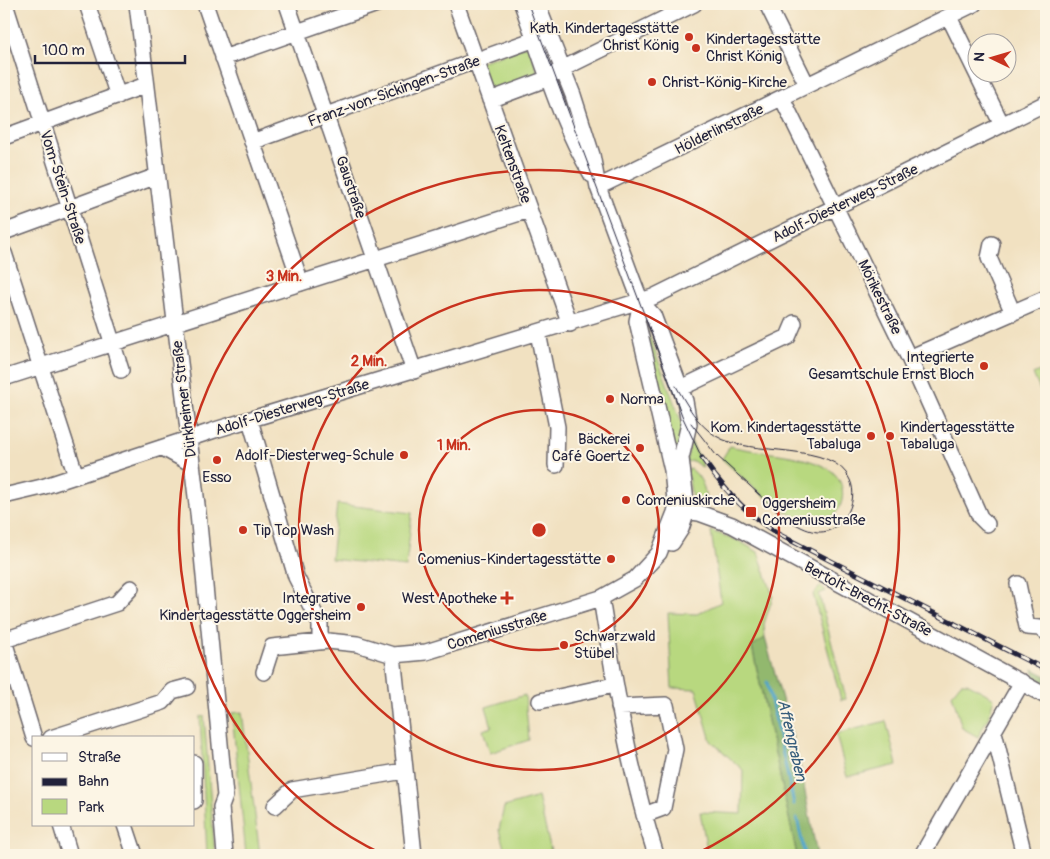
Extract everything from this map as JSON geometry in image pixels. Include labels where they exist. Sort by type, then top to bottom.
[{"type":"street","points":[[87,4],[118,96]]},
{"type":"street","name":"Dürkheimer Straße","points":[[136,4],[192,464],[225,796],[221,807],[225,855]]},
{"type":"street","points":[[205,4],[302,283]]},
{"type":"street","name":"Gaustraße","points":[[287,4],[414,371]]},
{"type":"street","points":[[223,58],[297,32],[358,7],[378,4]]},
{"type":"street","name":"Keltenstraße","points":[[456,4],[570,324]]},
{"type":"street","points":[[522,4],[562,69],[586,135],[597,181],[641,302],[653,315],[681,388],[690,424],[681,458],[682,510]]},
{"type":"street","points":[[537,4],[549,78],[582,159],[597,181]]},
{"type":"street","points":[[490,100],[549,78],[562,69],[694,4]]},
{"type":"street","points":[[767,4],[806,85]]},
{"type":"street","name":"Hölderlinstraße","points":[[597,181],[782,98],[954,9],[974,4]]},
{"type":"street","name":"Vom-Stein-Straße","points":[[7,8],[121,370]]},
{"type":"street","points":[[954,9],[950,21],[1002,125]]},
{"type":"street","name":"Franz-von-Sickingen-Straße","points":[[252,142],[542,37]]},
{"type":"street","points":[[4,138],[146,85]]},
{"type":"street","name":"Mörikestraße","points":[[782,98],[910,358],[980,517],[987,524]]},
{"type":"street","name":"Adolf-Diesterweg-Straße","points":[[4,496],[76,476],[250,420],[641,302],[1046,103]]},
{"type":"street","points":[[4,232],[157,176]]},
{"type":"street","points":[[4,378],[529,210]]},
{"type":"street","points":[[992,244],[989,258],[1013,313]]},
{"type":"street","points":[[4,252],[76,476]]},
{"type":"street","points":[[910,358],[1046,298]]},
{"type":"street","name":"Comeniusstraße","points":[[264,672],[272,647],[320,641],[350,643],[393,655],[426,652],[601,598],[634,579],[659,553],[664,552],[677,536],[682,510],[637,321],[641,302]]},
{"type":"street","points":[[681,388],[788,337],[794,323]]},
{"type":"street","points":[[538,333],[557,427],[556,465]]},
{"type":"street","points":[[250,420],[296,577],[320,624],[320,641]]},
{"type":"street","points":[[163,448],[192,464]]},
{"type":"street","name":"Bertolt-Brecht-Straße","points":[[682,510],[732,525],[1046,696]]},
{"type":"street","points":[[1018,584],[1027,627],[1040,628],[1046,632]]},
{"type":"street","points":[[33,736],[4,641],[117,603],[131,588]]},
{"type":"street","points":[[601,598],[614,685],[644,815],[656,855]]},
{"type":"street","points":[[393,655],[414,855]]},
{"type":"street","points":[[922,855],[1022,682]]},
{"type":"street","points":[[540,701],[614,685]]},
{"type":"street","points":[[57,736],[163,702],[172,691],[187,687]]},
{"type":"street","points":[[619,707],[666,705],[675,749],[665,800],[663,808],[644,815]]},
{"type":"street","points":[[994,732],[1024,855]]},
{"type":"street","points":[[275,806],[292,790],[404,771]]},
{"type":"street","name":"Dürkheimer Straße","points":[[225,796],[231,806],[236,855]]},
{"type":"street","points":[[61,826],[70,855]]},
{"type":"street","points":[[125,826],[134,855]]},
{"type":"green space","points":[[528,45],[540,78],[492,96],[480,62]]},
{"type":"green space","points":[[647,330],[684,429],[677,458],[645,331]]},
{"type":"green space","points":[[1046,368],[1046,404],[1033,374]]},
{"type":"green space","points":[[691,441],[703,468],[693,461],[686,462]]},
{"type":"green space","points":[[730,446],[791,456],[827,468],[841,483],[843,492],[842,502],[838,510],[832,517],[823,521],[812,522],[790,514],[752,486],[722,459]]},
{"type":"green space","points":[[691,469],[699,477],[704,487],[705,509],[693,504],[687,470]]},
{"type":"green space","points":[[337,504],[412,513],[406,567],[331,559]]},
{"type":"green space","points":[[711,531],[739,541],[758,552],[773,596],[764,624],[765,638],[752,647],[797,855],[708,855],[700,812],[742,814],[743,770],[711,741],[696,689],[672,688],[668,613],[697,614],[721,602]]},
{"type":"green space","points":[[821,586],[826,591],[819,594],[846,699],[841,700],[813,594]]},
{"type":"green space","points":[[765,638],[799,760],[817,855],[797,855],[752,646]]},
{"type":"green space","points":[[1033,669],[1046,676],[1046,683],[1035,677]]},
{"type":"green space","points":[[961,683],[967,683],[994,698],[989,716],[978,737],[962,728],[952,694]]},
{"type":"green space","points":[[525,695],[529,740],[490,753],[483,730],[492,727],[486,707]]},
{"type":"green space","points":[[242,712],[260,855],[246,855],[232,713]]},
{"type":"green space","points":[[204,716],[215,855],[207,855],[200,717]]},
{"type":"green space","points":[[886,721],[897,765],[847,777],[836,734]]},
{"type":"green space","points":[[538,797],[551,851],[536,855],[506,855],[499,830],[504,807]]},
{"type":"waterway","name":"Affengraben","points":[[767,682],[794,804]]},
{"type":"waterway","name":"Affengraben","points":[[797,818],[805,855]]},
{"type":"tram line","points":[[528,4],[683,418],[702,458]]},
{"type":"tram line","points":[[676,386],[698,420],[716,436],[731,443],[749,447],[810,454],[827,459],[841,468],[852,484],[853,493],[852,503],[846,516],[835,527],[824,532],[811,531],[799,526],[775,509],[755,491]]},
{"type":"tram line","points":[[691,423],[716,455],[760,495]]},
{"type":"railway","points":[[702,458],[736,500],[778,534],[1046,670]]},
{"type":"place","name":"Kath. Kindertagesstätte Christ König","points":[[689,37]]},
{"type":"place","name":"Kindertagesstätte Christ König","points":[[696,48]]},
{"type":"place","name":"Christ-König-Kirche","points":[[652,82]]},
{"type":"place","name":"Integrierte Gesamtschule Ernst Bloch","points":[[984,366]]},
{"type":"place","name":"Norma","points":[[610,399]]},
{"type":"place","name":"Kom. Kindertagesstätte Tabaluga","points":[[871,436]]},
{"type":"place","name":"Kindertagesstätte Tabaluga","points":[[890,436]]},
{"type":"place","name":"Bäckerei Café Goertz","points":[[640,448]]},
{"type":"place","name":"Adolf-Diesterweg-Schule","points":[[404,455]]},
{"type":"place","name":"Esso","points":[[217,460]]},
{"type":"place","name":"Comeniuskirche","points":[[626,500]]},
{"type":"place","name":"Oggersheim Comeniusstraße","points":[[751,512]]},
{"type":"place","name":"Tip Top Wash","points":[[243,530]]},
{"type":"place","name":"Comenius-Kindertagesstätte","points":[[611,559]]},
{"type":"place","name":"West Apotheke","points":[[507,598]]},
{"type":"place","name":"Integrative Kindertagesstätte Oggersheim","points":[[361,607]]},
{"type":"place","name":"Schwarzwald Stübel","points":[[564,645]]}]
